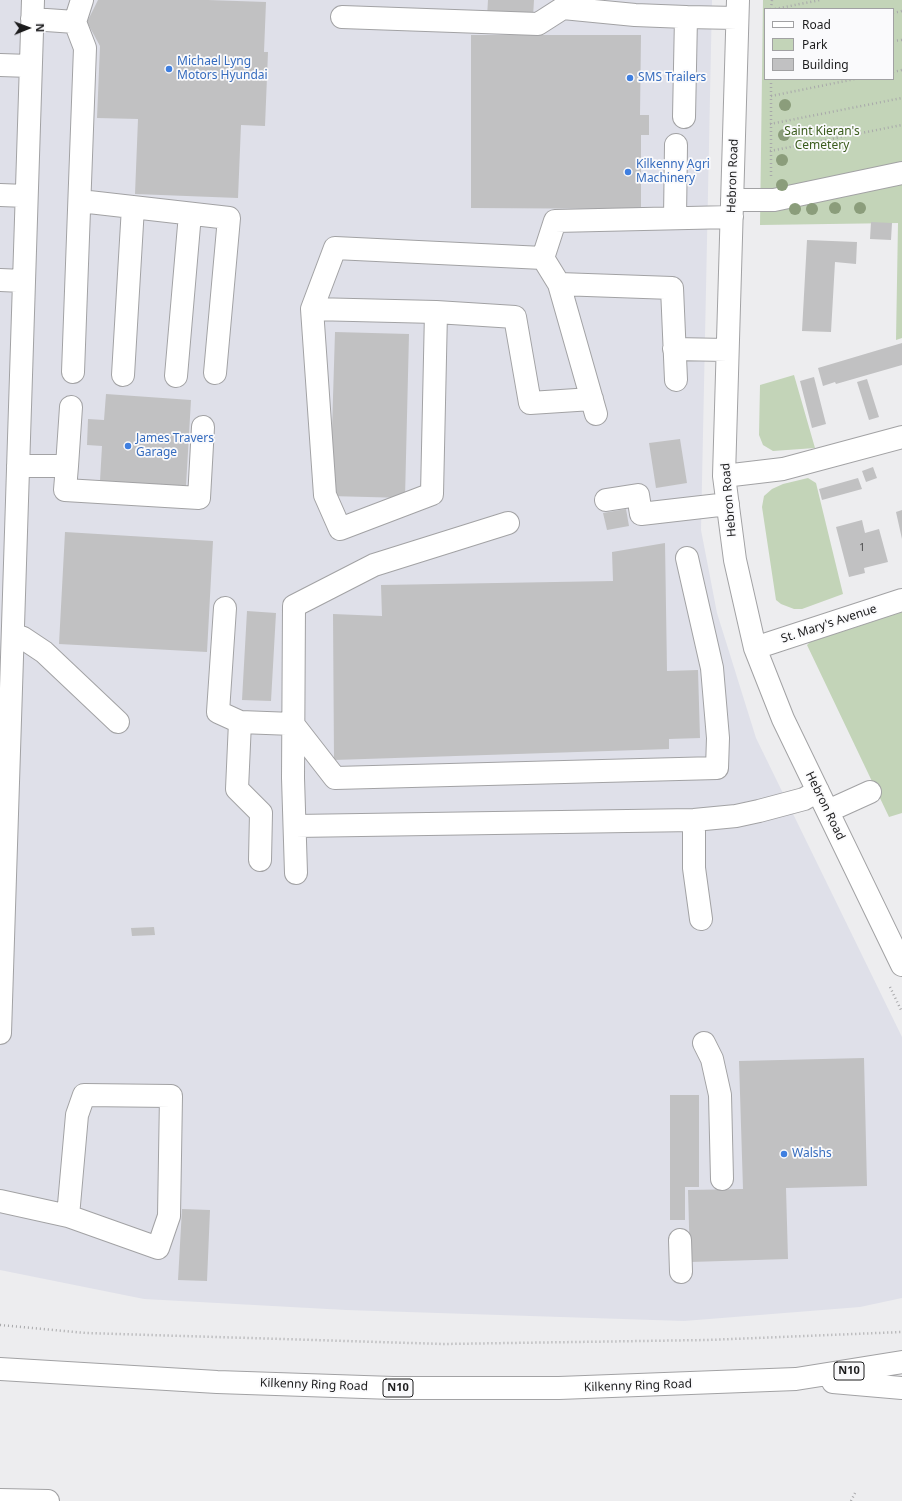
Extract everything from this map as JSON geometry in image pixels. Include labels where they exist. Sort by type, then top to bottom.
[{"type":"main road","points":[[73,372],[86,48],[75,22],[82,0]]},
{"type":"main road","points":[[342,17],[538,24],[563,8],[635,15],[686,17],[738,9]]},
{"type":"main road","points":[[0,1033],[2,918],[12,634],[7,587],[23,281],[32,9],[75,22]]},
{"type":"main road","name":"Hebron Road","points":[[738,9],[724,476],[735,560],[755,648],[782,719],[901,959]]},
{"type":"main road","points":[[684,117],[686,17]]},
{"type":"main road","points":[[0,65],[30,66]]},
{"type":"main road","points":[[675,218],[676,145]]},
{"type":"main road","points":[[312,309],[436,312],[515,317],[530,403],[594,406],[559,284],[543,258],[555,221],[675,218],[774,200],[902,173]]},
{"type":"main road","points":[[0,195],[26,196]]},
{"type":"main road","points":[[80,201],[229,218],[215,374]]},
{"type":"main road","points":[[123,375],[133,207]]},
{"type":"main road","points":[[176,376],[190,214]]},
{"type":"main road","points":[[436,312],[432,494],[340,529],[325,495],[312,309],[335,248],[543,258]]},
{"type":"main road","points":[[0,280],[23,281]]},
{"type":"main road","points":[[559,284],[672,288],[676,380]]},
{"type":"main road","points":[[674,349],[727,350]]},
{"type":"main road","points":[[71,407],[65,490],[199,498],[203,428]]},
{"type":"main road","points":[[724,476],[782,469],[902,436]]},
{"type":"main road","points":[[12,474],[66,466]]},
{"type":"main road","points":[[606,500],[638,495],[641,514],[728,504]]},
{"type":"main road","points":[[296,873],[293,778],[294,606],[374,565],[508,523]]},
{"type":"main road","points":[[294,724],[335,778],[717,768],[718,738],[712,668],[687,558]]},
{"type":"main road","name":"St. Mary's Avenue","points":[[755,648],[902,600]]},
{"type":"main road","points":[[225,608],[218,712],[240,722],[294,724]]},
{"type":"main road","points":[[12,634],[23,638],[44,652],[118,722]]},
{"type":"main road","points":[[240,722],[237,789],[261,813],[260,860]]},
{"type":"main road","points":[[295,826],[694,820],[736,816],[759,811],[804,799],[818,791]]},
{"type":"main road","points":[[828,812],[870,792]]},
{"type":"main road","points":[[694,820],[694,868],[701,919]]},
{"type":"main road","points":[[704,1043],[712,1059],[720,1095],[722,1179]]},
{"type":"main road","points":[[0,1201],[68,1216],[158,1248],[169,1216],[171,1096],[84,1095],[77,1115],[68,1216]]},
{"type":"main road","points":[[680,1240],[680,1272]]},
{"type":"main road","name":"Kilkenny Ring Road","points":[[0,1369],[217,1382],[393,1388],[560,1388],[796,1379],[902,1362]]},
{"type":"main road","name":"Kilkenny Ring Road","points":[[796,1379],[902,1388]]},
{"type":"main road","points":[[0,1500],[48,1501]]},
{"type":"path","points":[[778,8],[820,0]]},
{"type":"path","points":[[771,80],[770,175],[774,183],[774,200]]},
{"type":"path","points":[[771,96],[851,80]]},
{"type":"path","points":[[770,124],[902,98]]},
{"type":"path","points":[[770,151],[902,125]]},
{"type":"path","points":[[0,1325],[86,1333],[444,1344],[708,1340],[902,1332]]},
{"type":"path","points":[[851,1501],[856,1491]]},
{"type":"shaded area","points":[[0,0],[712,0],[701,530],[717,613],[756,738],[902,1037],[902,1298],[860,1307],[684,1321],[346,1310],[144,1299],[0,1270]]},
{"type":"green space","name":"Saint Kieran's Cemetery","points":[[763,0],[902,0],[902,338],[896,340],[898,223],[760,225]]},
{"type":"green space","points":[[794,375],[815,448],[773,451],[763,445],[759,435],[760,385]]},
{"type":"green space","points":[[808,478],[816,483],[843,594],[802,609],[794,609],[781,604],[776,600],[762,507],[764,496],[772,489],[783,484]]},
{"type":"green space","points":[[902,612],[902,813],[889,817],[807,645],[810,642]]},
{"type":"building","points":[[98,0],[208,0],[266,2],[264,52],[268,52],[265,126],[241,125],[238,198],[135,194],[138,119],[97,118],[100,46],[87,22]]},
{"type":"building","points":[[488,0],[534,0],[533,17],[487,17]]},
{"type":"building","points":[[471,35],[641,35],[640,115],[649,115],[649,135],[641,135],[641,209],[471,208]]},
{"type":"building","points":[[871,222],[892,223],[891,240],[870,239]]},
{"type":"building","points":[[807,240],[857,242],[856,264],[835,262],[831,332],[802,331]]},
{"type":"building","points":[[335,332],[409,334],[405,498],[330,496]]},
{"type":"building","points":[[902,343],[902,365],[836,384],[835,382],[823,386],[818,368]]},
{"type":"building","points":[[814,377],[826,424],[812,428],[800,381]]},
{"type":"building","points":[[867,379],[879,417],[869,420],[857,382]]},
{"type":"building","points":[[106,394],[191,400],[186,486],[100,481],[102,446],[87,445],[88,419],[104,420]]},
{"type":"building","points":[[680,439],[687,483],[656,488],[649,443]]},
{"type":"building","points":[[873,467],[877,478],[866,482],[862,471]]},
{"type":"building","points":[[858,478],[862,489],[822,500],[819,489]]},
{"type":"building","points":[[626,509],[629,526],[607,530],[603,513]]},
{"type":"building","points":[[902,510],[902,539],[896,512]]},
{"type":"building","points":[[862,520],[865,533],[879,529],[888,562],[864,568],[865,573],[849,577],[836,527]]},
{"type":"building","points":[[65,532],[213,541],[207,652],[59,644]]},
{"type":"building","points":[[665,543],[667,671],[698,670],[700,738],[669,739],[669,749],[334,760],[333,614],[382,616],[381,585],[613,581],[612,552]]},
{"type":"building","points":[[247,611],[276,613],[271,701],[242,700]]},
{"type":"building","points":[[154,927],[155,935],[132,936],[131,928]]},
{"type":"building","points":[[864,1058],[867,1186],[786,1188],[788,1259],[690,1262],[688,1190],[743,1189],[739,1061]]},
{"type":"building","points":[[670,1095],[699,1095],[699,1187],[685,1187],[685,1220],[670,1220]]},
{"type":"building","points":[[182,1209],[210,1210],[207,1281],[178,1280]]},
{"type":"place","name":"Michael Lyng Motors Hyundai","points":[[169,69]]},
{"type":"place","name":"SMS Trailers","points":[[630,78]]},
{"type":"place","name":"Kilkenny Agri Machinery","points":[[628,172]]},
{"type":"place","name":"James Travers Garage","points":[[128,446]]},
{"type":"place","name":"Walshs","points":[[784,1154]]}]
